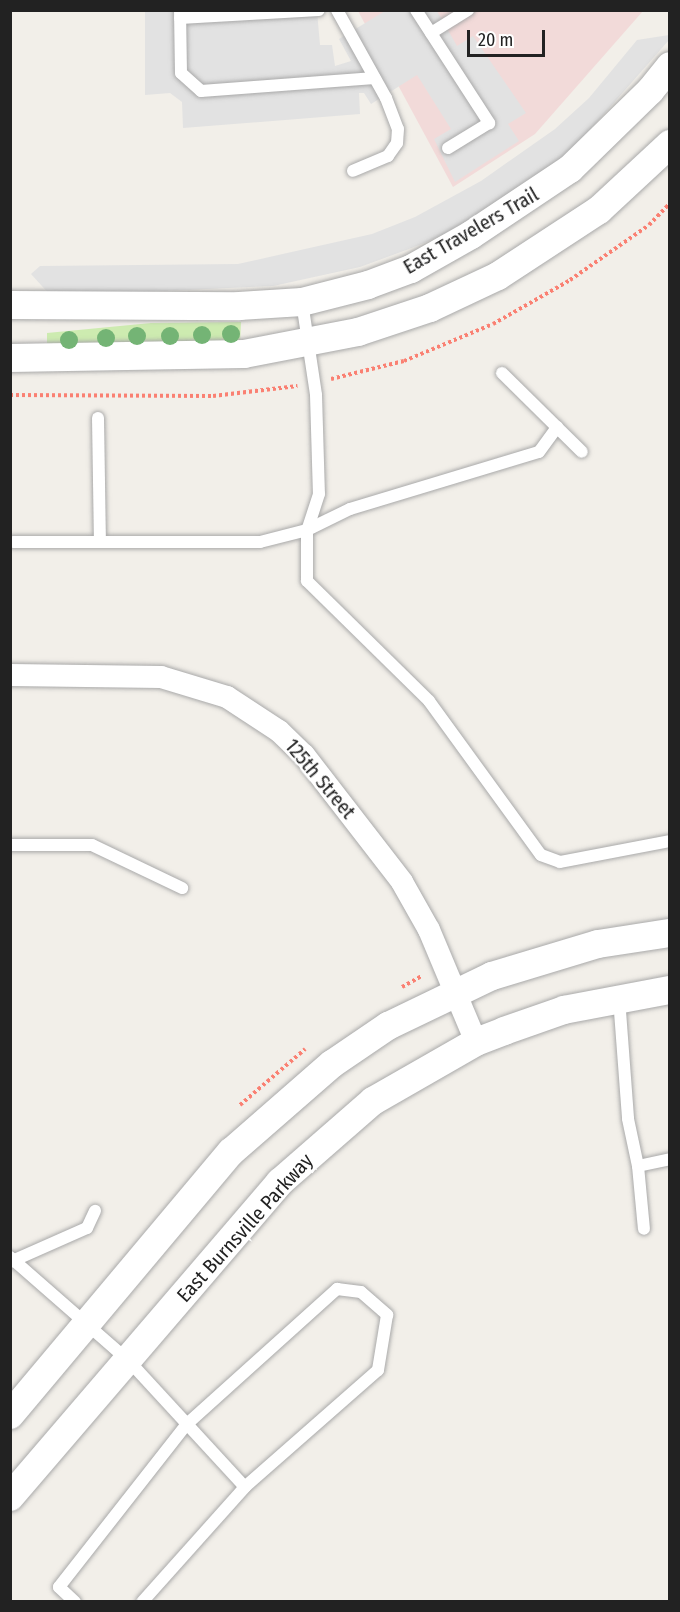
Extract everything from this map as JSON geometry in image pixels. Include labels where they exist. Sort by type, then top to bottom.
[{"type":"street","name":"East Travelers Trail","points":[[10,305],[178,308],[302,302],[411,269],[524,202],[570,169],[650,91],[669,66]]},
{"type":"street","points":[[10,358],[185,358],[309,344],[430,308],[498,276],[599,210],[669,144]]},
{"type":"street","name":"125th Street","points":[[10,675],[161,677],[196,685],[255,713],[304,755],[402,882],[456,992],[476,1042]]},
{"type":"street","points":[[10,1415],[231,1152],[281,1105],[388,1026],[456,992],[546,957],[598,944],[669,933]]},
{"type":"street","name":"East Burnsville Parkway","points":[[10,1497],[304,1160],[373,1101],[476,1042],[564,1010],[619,997],[669,990]]},
{"type":"lane","points":[[319,10],[180,14],[181,73],[201,91],[375,78]]},
{"type":"lane","points":[[338,10],[394,116],[397,143],[377,163],[353,171]]},
{"type":"lane","points":[[416,10],[489,123],[448,148]]},
{"type":"lane","points":[[431,33],[468,10]]},
{"type":"lane","points":[[302,302],[316,395],[319,494],[307,530],[307,581],[429,701],[541,855],[560,862],[669,841]]},
{"type":"lane","points":[[502,373],[582,452]]},
{"type":"lane","points":[[98,418],[100,542]]},
{"type":"lane","points":[[13,542],[260,542],[307,530],[350,509],[539,452],[557,428]]},
{"type":"lane","points":[[10,845],[92,845],[109,850],[182,888]]},
{"type":"lane","points":[[619,997],[628,1119],[638,1166],[644,1229]]},
{"type":"lane","points":[[638,1166],[669,1159]]},
{"type":"lane","points":[[95,1211],[87,1228],[12,1260],[129,1361],[245,1487]]},
{"type":"lane","points":[[75,1602],[59,1587],[187,1424],[337,1289],[361,1292],[387,1315],[378,1370],[245,1487],[142,1602]]},
{"type":"shaded area","points":[[145,11],[317,11],[320,45],[332,45],[335,66],[351,61],[339,39],[385,11],[437,11],[457,46],[473,36],[526,113],[508,124],[519,141],[455,182],[434,139],[451,129],[417,75],[371,104],[364,93],[359,93],[360,114],[183,128],[182,102],[170,93],[145,95]]},
{"type":"shaded area","points":[[358,11],[643,11],[535,134],[453,187]]},
{"type":"shaded area","points":[[669,35],[669,40],[560,164],[453,231],[409,249],[360,267],[273,286],[51,296],[31,274],[40,266],[238,264],[372,234],[415,217],[481,181],[555,129],[589,98],[637,40]]},
{"type":"green space","points":[[241,322],[240,344],[47,347],[47,333],[151,323]]}]
